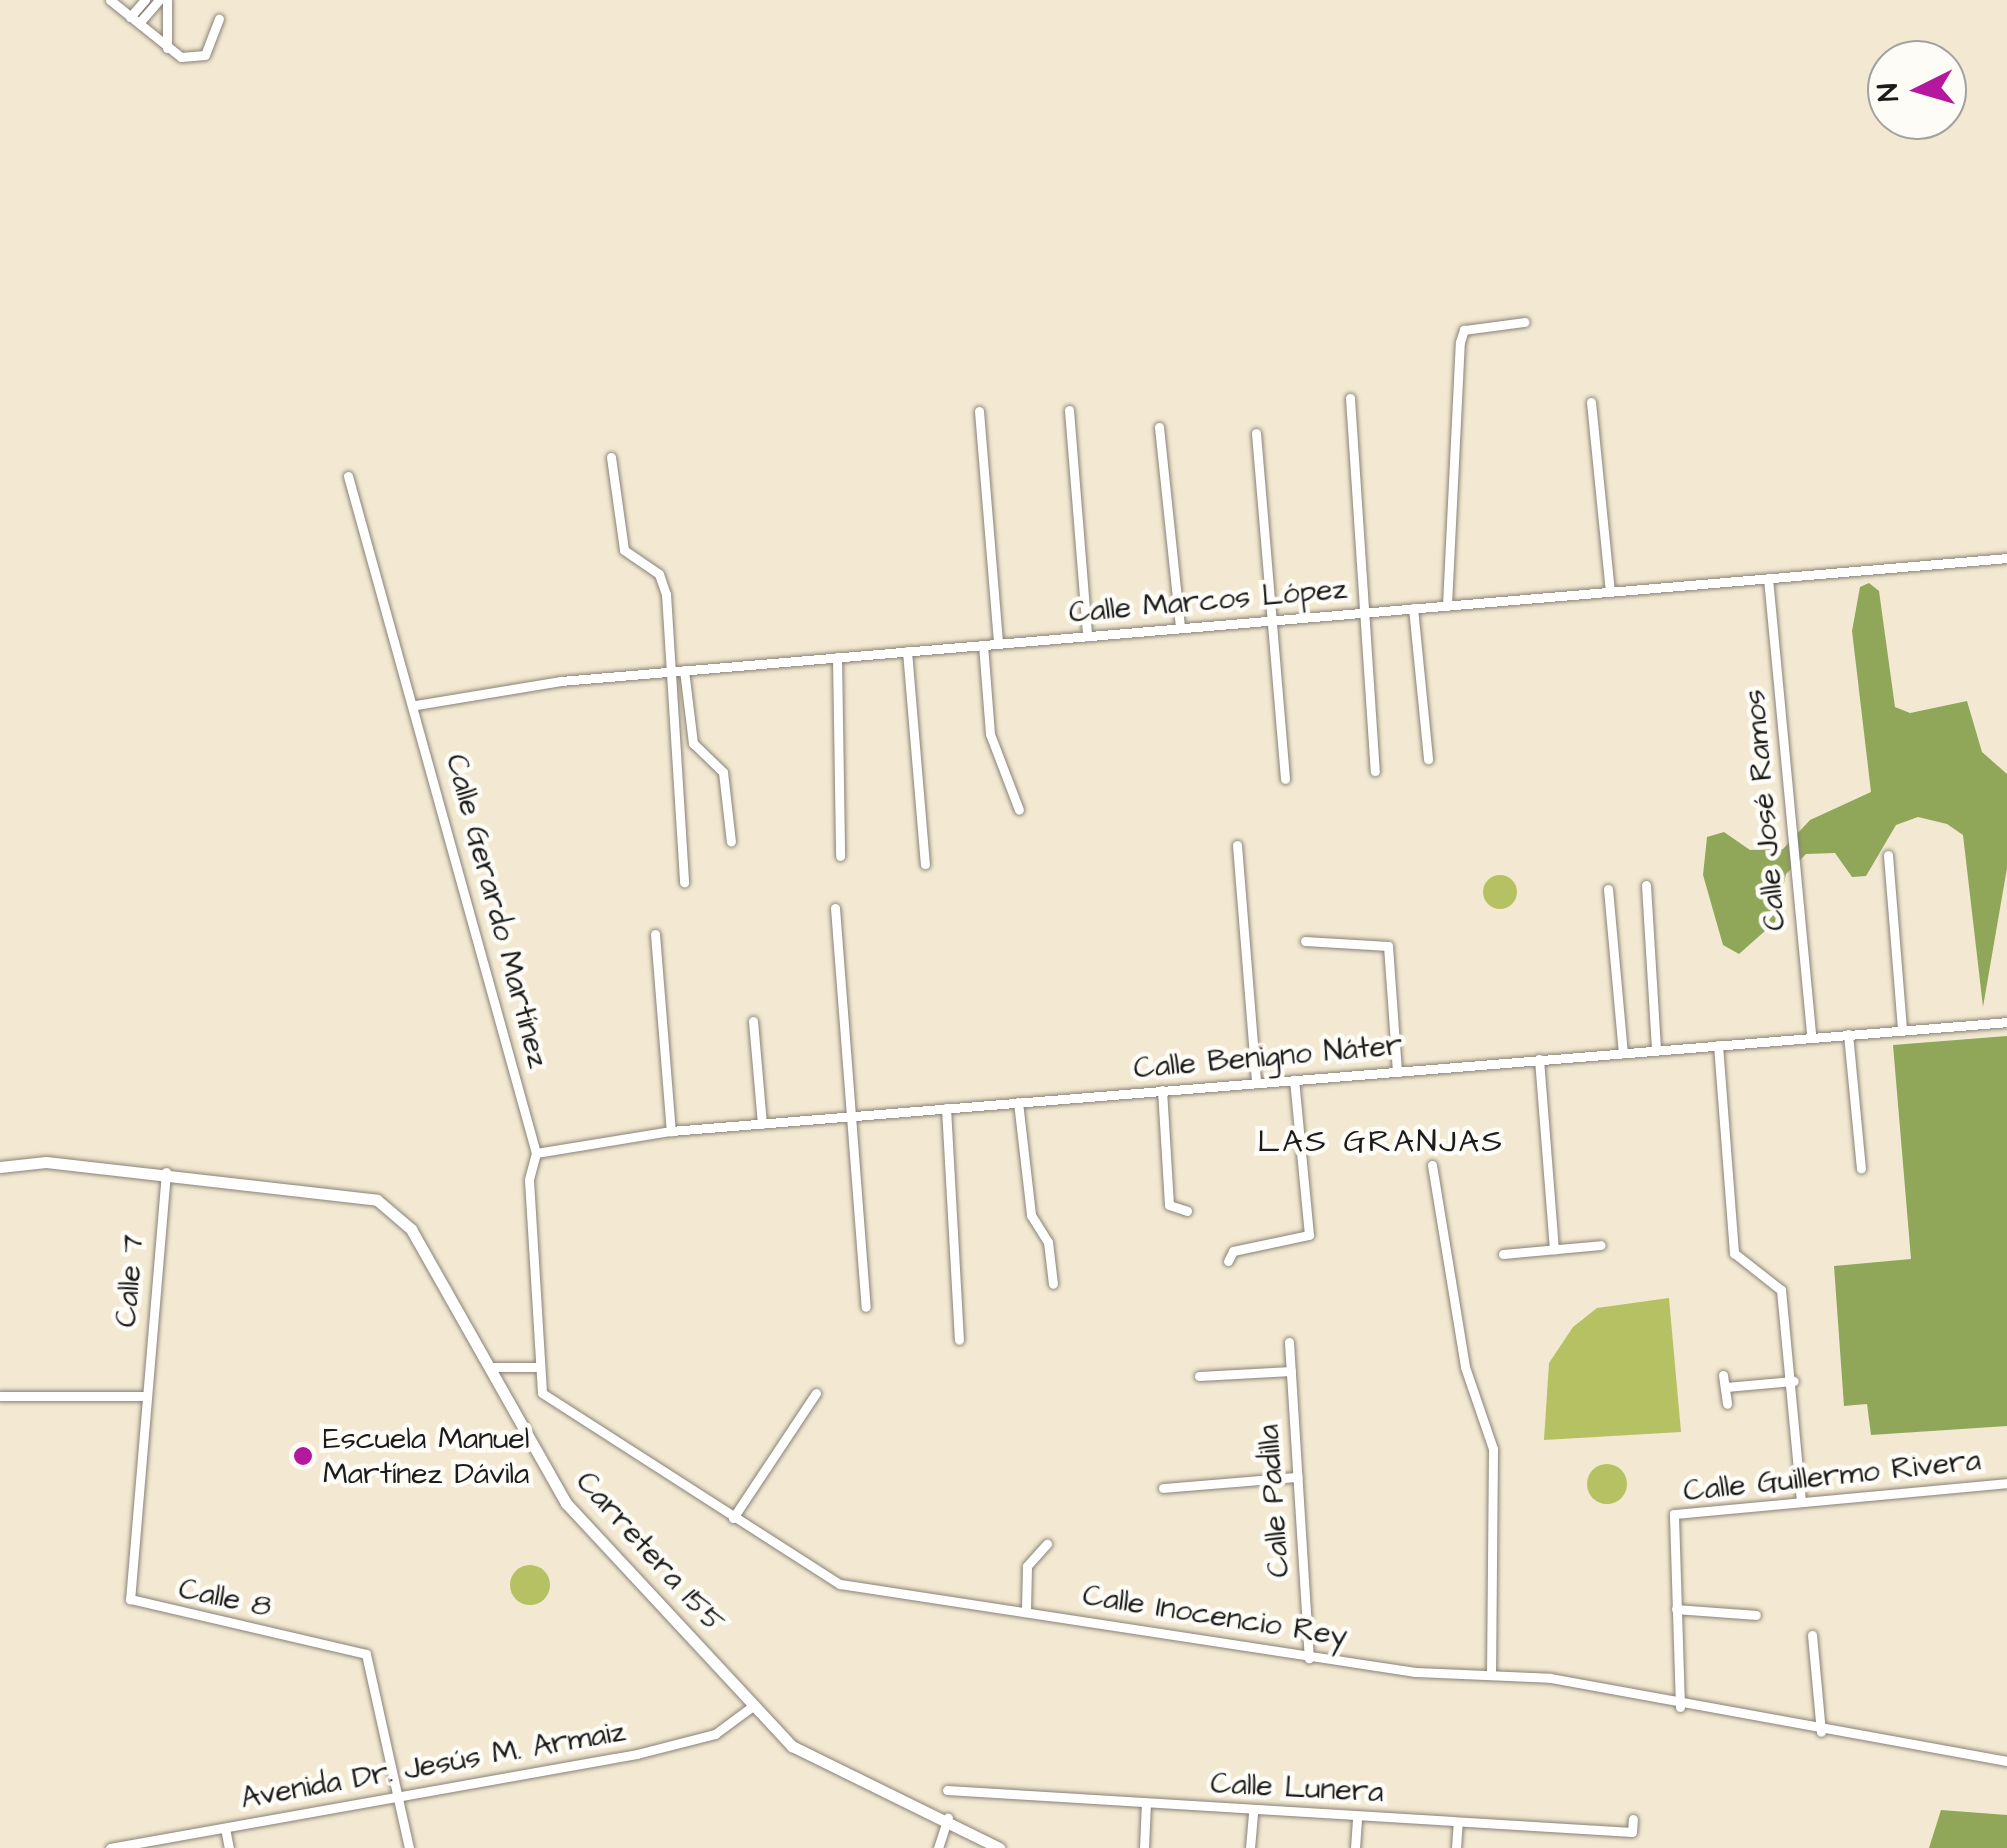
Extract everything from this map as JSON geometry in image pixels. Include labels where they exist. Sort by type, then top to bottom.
[{"type":"street","points":[[110,0],[168,51],[204,55],[219,19]]},
{"type":"street","points":[[134,20],[145,0]]},
{"type":"street","points":[[134,20],[163,0],[168,51]]},
{"type":"street","points":[[1447,605],[1460,342],[1464,330],[1524,322]]},
{"type":"street","points":[[1350,398],[1359,613],[1375,771]]},
{"type":"street","points":[[1592,402],[1610,592]]},
{"type":"street","points":[[1069,410],[1087,636]]},
{"type":"street","points":[[979,411],[998,643]]},
{"type":"street","points":[[1159,427],[1180,628]]},
{"type":"street","points":[[1256,433],[1285,779]]},
{"type":"street","points":[[612,457],[624,550],[658,574],[666,594],[667,672],[684,882]]},
{"type":"street","name":"Calle Gerardo Martínez","points":[[348,476],[416,705],[536,1153],[529,1180],[540,1366]]},
{"type":"street","name":"Calle Marcos López","points":[[416,705],[469,690],[684,670],[2007,558]]},
{"type":"street","name":"Calle José Ramos","points":[[1768,578],[1811,1036]]},
{"type":"street","points":[[1413,608],[1428,760]]},
{"type":"street","points":[[984,645],[990,734],[1019,810]]},
{"type":"street","points":[[906,651],[925,864]]},
{"type":"street","points":[[836,657],[840,856]]},
{"type":"street","points":[[684,670],[693,743],[723,772],[731,842]]},
{"type":"street","points":[[1237,845],[1256,1083]]},
{"type":"street","points":[[1888,855],[1902,1030]]},
{"type":"street","points":[[1646,884],[1656,1050]]},
{"type":"street","points":[[1608,889],[1623,1053]]},
{"type":"street","points":[[835,908],[866,1307]]},
{"type":"street","points":[[655,934],[671,1131]]},
{"type":"street","points":[[1305,941],[1388,946],[1397,1072]]},
{"type":"street","points":[[753,1021],[762,1124]]},
{"type":"street","name":"Calle Benigno Náter","points":[[536,1153],[671,1131],[2007,1022]]},
{"type":"street","points":[[1848,1034],[1861,1168]]},
{"type":"street","points":[[1718,1046],[1734,1253],[1781,1290],[1794,1381],[1801,1500]]},
{"type":"street","points":[[1538,1059],[1554,1248]]},
{"type":"street","points":[[1228,1262],[1233,1251],[1309,1236],[1294,1080]]},
{"type":"street","points":[[1162,1090],[1170,1205],[1187,1211]]},
{"type":"street","points":[[1018,1102],[1030,1216],[1048,1242],[1053,1284]]},
{"type":"street","points":[[946,1108],[959,1340]]},
{"type":"street","name":"Carretera 155","points":[[0,1168],[46,1162],[166,1172],[377,1200],[411,1229],[566,1503],[754,1705],[815,1763],[948,1818],[999,1848]]},
{"type":"street","points":[[1432,1164],[1465,1367],[1494,1448],[1491,1673]]},
{"type":"street","name":"Calle 7","points":[[144,1396],[166,1172]]},
{"type":"street","points":[[1503,1254],[1602,1245]]},
{"type":"street","name":"Calle Padilla","points":[[1288,1342],[1309,1658]]},
{"type":"street","points":[[489,1366],[540,1366]]},
{"type":"street","name":"Calle Inocencio Rey","points":[[540,1366],[542,1393],[840,1584],[1026,1610],[1309,1658],[1491,1673],[2007,1761]]},
{"type":"street","points":[[1199,1376],[1291,1372]]},
{"type":"street","points":[[1727,1404],[1724,1381],[1794,1381]]},
{"type":"street","points":[[732,1518],[816,1392]]},
{"type":"street","points":[[0,1396],[144,1396]]},
{"type":"street","name":"Calle 8","points":[[144,1396],[130,1599],[366,1654],[400,1797]]},
{"type":"street","points":[[1163,1488],[1298,1478]]},
{"type":"street","name":"Calle Guillermo Rivera","points":[[1680,1708],[1674,1514],[2007,1483]]},
{"type":"street","points":[[1026,1610],[1027,1566],[1047,1544]]},
{"type":"street","points":[[1676,1608],[1756,1614]]},
{"type":"street","points":[[1812,1636],[1821,1732]]},
{"type":"street","name":"Avenida Dr. Jesús M. Armaiz","points":[[110,1848],[400,1797],[715,1734],[754,1705]]},
{"type":"street","name":"Calle Lunera","points":[[946,1790],[1253,1812],[1632,1832],[1634,1818]]},
{"type":"street","points":[[400,1797],[409,1848]]},
{"type":"street","points":[[1144,1848],[1146,1804]]},
{"type":"street","points":[[1250,1848],[1253,1812]]},
{"type":"street","points":[[1355,1848],[1357,1816]]},
{"type":"street","points":[[938,1848],[948,1818]]},
{"type":"street","points":[[1456,1848],[1458,1822]]},
{"type":"street","points":[[225,1828],[228,1848]]},
{"type":"green space","points":[[1869,583],[1879,591],[1895,707],[1910,713],[1967,701],[1982,752],[2007,774],[2007,868],[1983,1007],[1963,835],[1947,824],[1918,817],[1896,825],[1866,876],[1852,877],[1835,853],[1806,854],[1786,874],[1775,922],[1739,954],[1723,945],[1703,875],[1707,837],[1724,832],[1750,850],[1783,849],[1810,820],[1871,792],[1852,631],[1860,587]]},
{"type":"green space","points":[[1500,875],[1512,880],[1517,892],[1512,904],[1500,909],[1488,904],[1483,892],[1488,880]]},
{"type":"green space","points":[[2007,1036],[2007,1426],[1871,1435],[1867,1404],[1844,1406],[1834,1266],[1911,1259],[1893,1045]]},
{"type":"green space","points":[[1669,1298],[1681,1432],[1544,1440],[1549,1363],[1573,1327],[1597,1308]]},
{"type":"green space","points":[[1607,1464],[1621,1470],[1627,1484],[1621,1498],[1607,1504],[1593,1498],[1587,1484],[1593,1470]]},
{"type":"green space","points":[[530,1565],[544,1571],[550,1585],[544,1599],[530,1605],[516,1599],[510,1585],[516,1571]]},
{"type":"green space","points":[[1941,1810],[2007,1815],[2007,1848],[1929,1848]]},
{"type":"place","name":"Escuela Manuel Martínez Dávila","points":[[303,1456]]},
{"type":"district","name":"LAS GRANJAS","points":[[1381,1142]]}]
